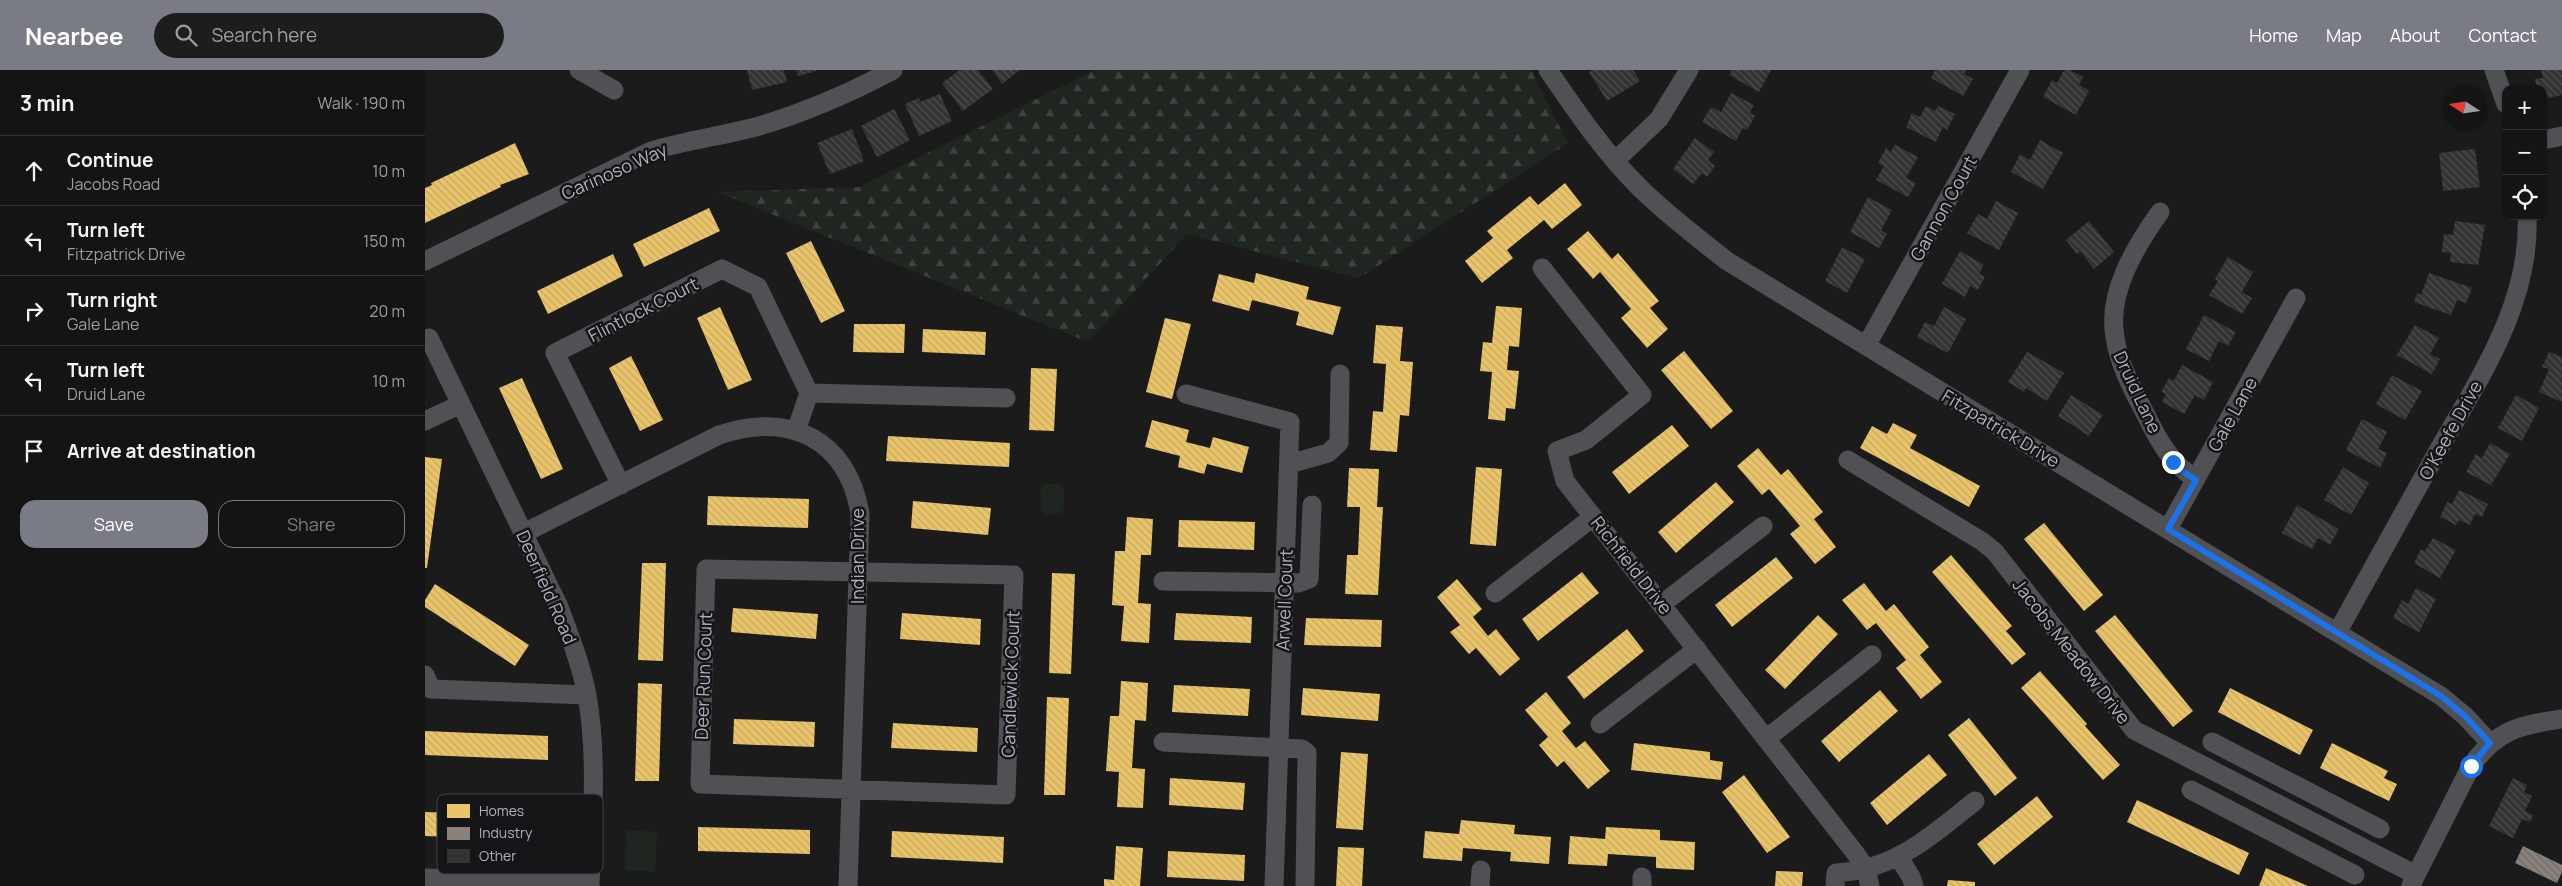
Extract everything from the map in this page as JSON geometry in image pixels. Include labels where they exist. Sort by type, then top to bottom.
[{"type":"street","points":[[579,70],[614,90]]},
{"type":"street","name":"Carinoso Way","points":[[425,261],[651,151],[681,142],[758,126],[795,114],[863,86],[893,70]]},
{"type":"street","name":"Fitzpatrick Drive","points":[[1548,70],[1615,160],[1667,213],[1727,260],[2441,696],[2465,716],[2490,743]]},
{"type":"street","points":[[1615,160],[1659,118],[1689,70]]},
{"type":"street","name":"Gannon Court","points":[[1865,346],[2020,70]]},
{"type":"street","points":[[2494,70],[2502,93]]},
{"type":"street","points":[[2547,139],[2562,136]]},
{"type":"street","name":"Druid Lane","points":[[2160,212],[2135,250],[2117,295],[2114,336],[2121,362],[2147,419],[2173,462],[2182,471],[2196,480]]},
{"type":"street","name":"O'Keefe Drive","points":[[2338,632],[2487,363],[2510,315],[2523,269],[2527,220]]},
{"type":"street","name":"Richfield Drive","points":[[1542,268],[1642,395],[1585,440],[1557,452],[1565,481],[1766,739],[1868,877]]},
{"type":"street","name":"Flintlock Court","points":[[621,485],[555,353],[722,269],[758,287],[809,392]]},
{"type":"street","name":"Gale Lane","points":[[2168,529],[2296,298]]},
{"type":"street","name":"Deerfield Road","points":[[429,338],[559,607],[574,646],[587,695],[592,794]]},
{"type":"street","points":[[1289,464],[1329,454],[1339,443],[1340,374]]},
{"type":"street","points":[[797,431],[809,392],[1007,398]]},
{"type":"street","name":"Arwell Court","points":[[1186,394],[1291,422],[1274,886]]},
{"type":"street","points":[[425,421],[461,404]]},
{"type":"street","name":"Indian Drive","points":[[524,533],[719,435],[739,428],[758,425],[777,426],[797,431],[816,439],[833,454],[847,474],[856,492],[860,514],[848,886]]},
{"type":"street","name":"Jacobs Meadow Drive","points":[[1849,460],[1983,542],[1995,552],[2134,730],[2286,808],[2413,881]]},
{"type":"street","points":[[1163,581],[1299,583],[1309,579],[1312,505]]},
{"type":"street","points":[[1495,593],[1593,517]]},
{"type":"street","points":[[1662,604],[1763,526]]},
{"type":"street","name":"Deer Run Court","points":[[852,789],[700,784],[706,568],[859,572]]},
{"type":"street","name":"Candlewick Court","points":[[852,789],[1006,795],[1013,575],[859,572]]},
{"type":"street","points":[[1600,724],[1697,649]]},
{"type":"street","points":[[1766,739],[1872,655]]},
{"type":"street","points":[[425,675],[431,689],[587,695]]},
{"type":"street","points":[[2413,881],[2471,766],[2490,743],[2512,729],[2562,719]]},
{"type":"street","points":[[1163,742],[1302,748],[1307,754],[1305,886]]},
{"type":"street","points":[[2213,742],[2380,828]]},
{"type":"street","points":[[2273,834],[2298,786]]},
{"type":"street","points":[[2191,790],[2355,875]]},
{"type":"street","points":[[1835,886],[1836,873],[1868,877],[1898,856],[1914,849],[1975,801]]},
{"type":"street","points":[[1898,856],[1911,878],[1913,886]]},
{"type":"street","points":[[425,878],[590,885]]},
{"type":"green space","points":[[1095,70],[1531,70],[1568,143],[1359,278],[1187,234],[1088,342],[717,192],[859,187]]},
{"type":"green space","points":[[1044,484],[1059,484],[1064,489],[1064,508],[1061,513],[1046,515],[1041,510],[1040,489]]},
{"type":"green space","points":[[626,830],[657,832],[655,872],[625,870]]},
{"type":"building: Homes","points":[[515,143],[529,174],[500,185],[501,187],[425,223],[425,188],[432,185],[431,183]]},
{"type":"building: Homes","points":[[1565,183],[1582,205],[1552,229],[1544,220],[1507,250],[1513,258],[1482,283],[1465,261],[1493,238],[1487,231],[1530,196],[1538,205]]},
{"type":"building: Homes","points":[[709,208],[720,231],[644,267],[633,244]]},
{"type":"building: Homes","points":[[1588,231],[1612,259],[1618,253],[1659,301],[1650,308],[1668,329],[1647,348],[1621,318],[1631,309],[1600,272],[1593,279],[1567,249]]},
{"type":"building: Homes","points":[[811,241],[845,311],[821,323],[786,253]]},
{"type":"building: Homes","points":[[613,254],[623,276],[548,314],[537,291]]},
{"type":"building: Homes","points":[[1256,273],[1309,287],[1306,299],[1341,307],[1333,335],[1296,325],[1299,312],[1252,300],[1249,311],[1212,301],[1219,274],[1254,283]]},
{"type":"building: Homes","points":[[1496,306],[1522,308],[1519,347],[1509,346],[1507,370],[1519,371],[1515,409],[1506,408],[1505,421],[1488,419],[1492,372],[1480,371],[1483,342],[1492,343]]},
{"type":"building: Homes","points":[[720,307],[752,380],[728,390],[697,318]]},
{"type":"building: Homes","points":[[1165,318],[1191,324],[1172,399],[1146,392]]},
{"type":"building: Homes","points":[[854,324],[905,324],[904,353],[853,352]]},
{"type":"building: Homes","points":[[1376,325],[1403,327],[1400,361],[1413,362],[1409,416],[1400,415],[1397,452],[1370,450],[1373,411],[1383,412],[1386,364],[1373,363]]},
{"type":"building: Homes","points":[[923,329],[986,332],[985,355],[922,352]]},
{"type":"building: Homes","points":[[1684,351],[1733,411],[1711,429],[1661,370]]},
{"type":"building: Homes","points":[[631,356],[663,420],[640,431],[609,368]]},
{"type":"building: Homes","points":[[1031,368],[1057,369],[1054,431],[1029,430]]},
{"type":"building: Homes","points":[[522,378],[563,469],[541,479],[499,388]]},
{"type":"building: Homes","points":[[1152,420],[1189,430],[1186,442],[1210,448],[1213,437],[1249,447],[1242,473],[1207,464],[1204,474],[1178,467],[1180,456],[1145,447]]},
{"type":"building: Homes","points":[[1893,423],[1917,435],[1910,448],[1980,486],[1969,507],[1860,448],[1872,426],[1887,434]]},
{"type":"building: Homes","points":[[1672,425],[1689,446],[1629,494],[1612,472]]},
{"type":"building: Homes","points":[[888,436],[1010,443],[1009,467],[886,461]]},
{"type":"building: Homes","points":[[1758,448],[1781,475],[1788,469],[1823,512],[1814,519],[1836,547],[1815,564],[1790,534],[1800,526],[1769,489],[1762,495],[1737,466]]},
{"type":"building: Homes","points":[[425,457],[442,459],[427,568],[425,568]]},
{"type":"building: Homes","points":[[1476,467],[1502,469],[1496,546],[1470,544]]},
{"type":"building: Homes","points":[[1349,468],[1379,469],[1377,507],[1383,507],[1378,595],[1345,594],[1347,555],[1358,555],[1360,507],[1347,507]]},
{"type":"building: Homes","points":[[1716,482],[1734,502],[1676,553],[1658,532]]},
{"type":"building: Homes","points":[[708,496],[809,499],[808,528],[707,525]]},
{"type":"building: Homes","points":[[913,501],[991,508],[988,535],[911,528]]},
{"type":"building: Homes","points":[[1127,517],[1153,519],[1151,555],[1141,555],[1138,603],[1151,604],[1149,643],[1121,641],[1124,606],[1112,605],[1115,551],[1125,551]]},
{"type":"building: Homes","points":[[1179,520],[1255,522],[1254,550],[1178,547]]},
{"type":"building: Homes","points":[[2044,523],[2103,595],[2084,611],[2024,539]]},
{"type":"building: Homes","points":[[1951,555],[2012,626],[2006,631],[2026,654],[2012,665],[1932,572]]},
{"type":"building: Homes","points":[[1776,557],[1793,578],[1732,627],[1715,605]]},
{"type":"building: Homes","points":[[642,563],[666,563],[663,661],[638,660]]},
{"type":"building: Homes","points":[[1582,572],[1599,593],[1538,641],[1522,619]]},
{"type":"building: Homes","points":[[1052,573],[1075,574],[1071,674],[1049,673]]},
{"type":"building: Homes","points":[[1457,579],[1482,609],[1473,617],[1488,636],[1496,629],[1520,659],[1500,676],[1476,648],[1469,654],[1450,632],[1460,625],[1437,597]]},
{"type":"building: Homes","points":[[1864,583],[1886,611],[1894,604],[1929,647],[1920,655],[1942,682],[1921,699],[1896,668],[1906,660],[1876,623],[1867,630],[1842,600]]},
{"type":"building: Homes","points":[[435,584],[529,645],[515,666],[425,607],[425,600]]},
{"type":"building: Homes","points":[[733,608],[818,614],[816,639],[731,632]]},
{"type":"building: Homes","points":[[902,613],[981,619],[980,645],[900,639]]},
{"type":"building: Homes","points":[[1176,613],[1252,617],[1251,643],[1174,640]]},
{"type":"building: Homes","points":[[1818,615],[1838,634],[1785,689],[1765,670]]},
{"type":"building: Homes","points":[[2115,615],[2193,711],[2173,727],[2095,631]]},
{"type":"building: Homes","points":[[1306,618],[1382,620],[1381,647],[1304,645]]},
{"type":"building: Homes","points":[[1627,629],[1644,651],[1584,699],[1567,677]]},
{"type":"building: Homes","points":[[2040,671],[2120,765],[2103,780],[2021,688]]},
{"type":"building: Homes","points":[[1121,681],[1148,683],[1146,721],[1135,720],[1132,768],[1145,769],[1143,808],[1117,807],[1119,772],[1106,771],[1110,716],[1119,716]]},
{"type":"building: Homes","points":[[638,683],[662,684],[659,781],[635,781]]},
{"type":"building: Homes","points":[[1174,685],[1250,689],[1248,716],[1172,712]]},
{"type":"building: Homes","points":[[1303,688],[1380,694],[1378,721],[1301,715]]},
{"type":"building: Homes","points":[[2230,688],[2313,730],[2300,755],[2218,712]]},
{"type":"building: Homes","points":[[1880,690],[1898,711],[1839,762],[1821,741]]},
{"type":"building: Homes","points":[[1546,692],[1571,723],[1562,731],[1576,748],[1585,741],[1610,771],[1588,789],[1564,761],[1557,767],[1539,745],[1548,737],[1525,710]]},
{"type":"building: Homes","points":[[1047,697],[1069,698],[1065,795],[1044,795]]},
{"type":"building: Homes","points":[[1969,718],[2017,778],[1995,796],[1948,735]]},
{"type":"building: Homes","points":[[734,719],[815,722],[814,747],[733,744]]},
{"type":"building: Homes","points":[[893,723],[978,728],[977,752],[891,748]]},
{"type":"building: Homes","points":[[425,731],[548,736],[548,760],[425,755]]},
{"type":"building: Homes","points":[[1634,743],[1710,752],[1710,760],[1723,762],[1721,780],[1631,770]]},
{"type":"building: Homes","points":[[2332,743],[2388,771],[2384,778],[2397,784],[2389,801],[2320,768]]},
{"type":"building: Homes","points":[[1341,752],[1368,754],[1363,830],[1336,828]]},
{"type":"building: Homes","points":[[1929,754],[1947,775],[1887,825],[1870,803]]},
{"type":"building: Homes","points":[[1744,775],[1790,837],[1767,853],[1722,792]]},
{"type":"building: Homes","points":[[1170,778],[1245,783],[1243,810],[1169,805]]},
{"type":"building: Homes","points":[[2037,796],[2053,817],[1994,865],[1977,844]]},
{"type":"building: Homes","points":[[2137,800],[2249,853],[2239,875],[2127,822]]},
{"type":"building: Homes","points":[[425,812],[437,812],[437,836],[425,836]]},
{"type":"building: Homes","points":[[1461,820],[1515,825],[1514,834],[1551,837],[1549,864],[1510,861],[1511,852],[1463,848],[1462,861],[1423,858],[1425,831],[1459,834]]},
{"type":"building: Homes","points":[[698,827],[810,830],[810,854],[698,851]]},
{"type":"building: Homes","points":[[1606,827],[1660,830],[1660,840],[1695,842],[1694,870],[1656,868],[1656,857],[1608,854],[1607,866],[1568,864],[1570,836],[1605,839]]},
{"type":"building: Homes","points":[[892,831],[1004,837],[1003,863],[891,857]]},
{"type":"building: Homes","points":[[1116,846],[1143,848],[1140,886],[1104,886],[1104,879],[1114,880]]},
{"type":"building: Homes","points":[[1338,847],[1364,848],[1362,886],[1336,886]]},
{"type":"building: Homes","points":[[1168,851],[1245,855],[1244,881],[1167,877]]},
{"type":"building: Homes","points":[[2266,868],[2308,886],[2259,886]]},
{"type":"building: Homes","points":[[1776,871],[1803,872],[1802,886],[1775,886]]},
{"type":"building: Homes","points":[[1948,880],[1975,882],[1975,886],[1947,886]]},
{"type":"building: Industry","points":[[2523,846],[2562,865],[2562,872],[2557,883],[2515,863]]},
{"type":"building: Other","points":[[747,70],[784,70],[787,82],[752,90]]},
{"type":"building: Other","points":[[796,70],[816,70],[816,71],[798,76]]},
{"type":"building: Other","points":[[960,70],[978,70],[993,89],[963,111],[942,83]]},
{"type":"building: Other","points":[[992,70],[1020,70],[1002,84]]},
{"type":"building: Other","points":[[1592,70],[1633,70],[1640,81],[1607,101],[1589,72]]},
{"type":"building: Other","points":[[1732,70],[1771,70],[1759,92],[1729,75]]},
{"type":"building: Other","points":[[1935,70],[1966,70],[1964,74],[1973,79],[1963,96],[1931,78]]},
{"type":"building: Other","points":[[2064,70],[2069,70],[2083,77],[2079,85],[2089,91],[2076,115],[2043,97],[2052,80],[2057,83]]},
{"type":"building: Other","points":[[2541,70],[2562,70],[2562,95],[2547,98],[2547,85],[2536,85],[2535,79],[2543,78]]},
{"type":"building: Other","points":[[1731,93],[1754,105],[1750,113],[1755,116],[1747,130],[1743,128],[1736,141],[1702,122],[1711,107],[1721,112]]},
{"type":"building: Other","points":[[940,94],[952,121],[919,136],[905,104],[919,98],[920,102]]},
{"type":"building: Other","points":[[1926,106],[1935,111],[1938,106],[1955,114],[1947,130],[1943,127],[1936,142],[1906,127],[1912,113],[1920,117]]},
{"type":"building: Other","points":[[894,109],[910,140],[877,157],[861,126]]},
{"type":"building: Other","points":[[852,129],[864,161],[830,174],[817,143]]},
{"type":"building: Other","points":[[1695,138],[1714,152],[1708,160],[1715,166],[1707,177],[1702,173],[1693,184],[1673,169]]},
{"type":"building: Other","points":[[2040,140],[2063,153],[2043,189],[2011,172],[2020,154],[2030,160]]},
{"type":"building: Other","points":[[1895,145],[1918,157],[1906,178],[1916,183],[1908,197],[1876,180],[1884,166],[1878,163],[1886,148],[1891,152]]},
{"type":"building: Other","points":[[2475,149],[2480,187],[2443,191],[2439,153]]},
{"type":"building: Other","points":[[1868,197],[1892,210],[1881,230],[1887,234],[1879,248],[1850,232]]},
{"type":"building: Other","points":[[1996,201],[2018,213],[1999,250],[1967,233],[1978,214],[1987,219]]},
{"type":"building: Other","points":[[2089,221],[2114,252],[2094,269],[2080,251],[2077,254],[2066,240]]},
{"type":"building: Other","points":[[2455,221],[2485,225],[2478,265],[2450,262],[2451,253],[2442,252],[2444,234],[2453,235]]},
{"type":"building: Other","points":[[1842,247],[1865,259],[1847,293],[1825,281]]},
{"type":"building: Other","points":[[1960,251],[1984,265],[1979,274],[1985,277],[1978,290],[1970,286],[1965,297],[1942,284]]},
{"type":"building: Other","points":[[2228,257],[2253,272],[2242,292],[2252,298],[2242,314],[2209,295],[2218,281],[2215,279]]},
{"type":"building: Other","points":[[2429,273],[2472,288],[2466,303],[2457,300],[2451,315],[2414,302],[2417,293],[2421,295]]},
{"type":"building: Other","points":[[1944,307],[1966,319],[1948,353],[1917,337],[1925,322],[1934,326]]},
{"type":"building: Other","points":[[2204,315],[2236,332],[2228,346],[2219,341],[2209,361],[2186,349]]},
{"type":"building: Other","points":[[2415,325],[2439,338],[2430,354],[2440,359],[2432,374],[2397,355]]},
{"type":"building: Other","points":[[2027,352],[2064,373],[2047,401],[2026,388],[2024,392],[2008,382]]},
{"type":"building: Other","points":[[2549,352],[2562,357],[2562,402],[2539,392],[2549,369],[2542,367]]},
{"type":"building: Other","points":[[2182,365],[2213,382],[2204,400],[2195,395],[2184,414],[2162,402],[2166,394],[2161,392],[2169,378],[2174,381]]},
{"type":"building: Other","points":[[2392,375],[2422,391],[2405,420],[2376,404]]},
{"type":"building: Other","points":[[2071,395],[2103,415],[2089,436],[2058,416]]},
{"type":"building: Other","points":[[2516,395],[2539,408],[2522,441],[2498,428]]},
{"type":"building: Other","points":[[2362,419],[2387,432],[2378,449],[2387,453],[2380,468],[2346,450]]},
{"type":"building: Other","points":[[2490,443],[2510,454],[2491,485],[2466,472],[2476,454],[2482,458]]},
{"type":"building: Other","points":[[2343,467],[2369,483],[2351,515],[2324,500]]},
{"type":"building: Other","points":[[2459,490],[2488,504],[2482,517],[2475,514],[2470,525],[2459,520],[2456,525],[2440,517],[2447,502],[2452,504]]},
{"type":"building: Other","points":[[2297,505],[2339,529],[2330,545],[2318,538],[2312,549],[2282,533]]},
{"type":"building: Other","points":[[2433,538],[2456,550],[2440,578],[2414,563],[2421,549],[2425,551]]},
{"type":"building: Other","points":[[2416,588],[2436,599],[2419,632],[2393,618],[2402,600],[2408,604]]},
{"type":"building: Other","points":[[2513,778],[2527,785],[2524,792],[2532,796],[2525,811],[2533,815],[2530,822],[2522,819],[2513,838],[2489,826]]},
{"type":"route","points":[[2173,462],[2182,471],[2196,480],[2168,529],[2441,696],[2465,716],[2490,743],[2471,766]]}]
